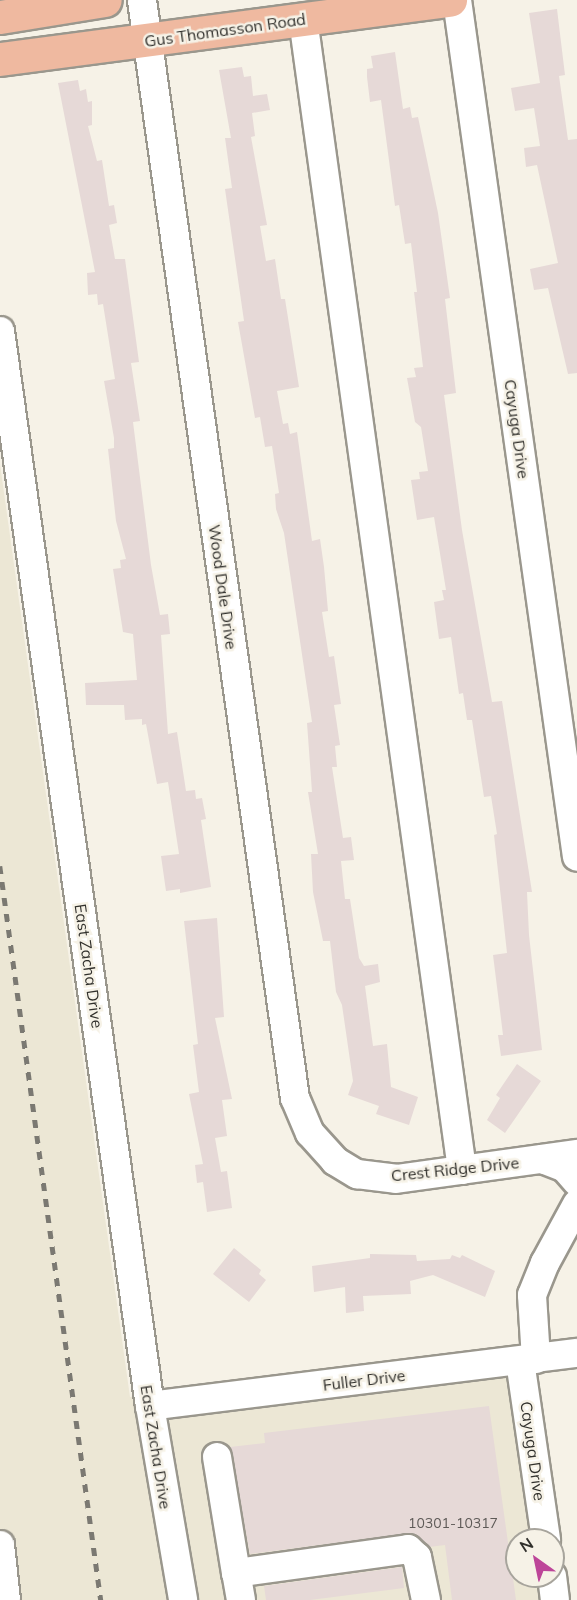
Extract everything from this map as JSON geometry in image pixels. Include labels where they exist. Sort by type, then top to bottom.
[{"type":"main road","points":[[0,17],[105,0]]},
{"type":"main road","name":"Gus Thomasson Road","points":[[0,59],[450,0]]},
{"type":"street","name":"Wood Dale Drive","points":[[142,0],[295,1098],[310,1133],[335,1161]]},
{"type":"street","name":"Cayuga Drive","points":[[457,0],[577,857]]},
{"type":"street","points":[[303,19],[462,1170]]},
{"type":"street","name":"East Zacha Drive","points":[[0,331],[150,1406],[183,1600]]},
{"type":"street","name":"Crest Ridge Drive","points":[[335,1161],[357,1174],[396,1179],[577,1154]]},
{"type":"street","points":[[542,1159],[565,1168],[577,1182]]},
{"type":"street","name":"Cayuga Drive","points":[[545,1528],[528,1360],[532,1295],[544,1263],[577,1204]]},
{"type":"street","name":"Fuller Drive","points":[[150,1406],[577,1353]]},
{"type":"street","points":[[217,1457],[241,1600]]},
{"type":"street","points":[[0,1545],[6,1600]]},
{"type":"street","points":[[236,1573],[408,1549],[417,1557],[426,1600]]},
{"type":"shaded area","points":[[0,464],[130,1397],[521,1347],[550,1528],[505,1528],[505,1588],[559,1588],[561,1600],[0,1600]]},
{"type":"building","points":[[557,9],[565,75],[559,76],[568,140],[577,139],[577,373],[568,374],[548,288],[534,290],[530,269],[558,263],[537,165],[526,167],[524,148],[540,146],[534,108],[515,111],[511,88],[540,83],[529,13]]},
{"type":"building","points":[[395,52],[403,109],[410,107],[412,118],[418,117],[438,213],[450,298],[445,299],[456,393],[444,395],[462,530],[492,702],[502,701],[532,892],[527,892],[529,935],[542,1050],[501,1056],[498,1035],[503,1035],[493,955],[507,953],[494,835],[497,834],[491,796],[484,797],[472,720],[467,720],[463,693],[459,694],[451,637],[439,639],[434,602],[444,600],[442,590],[446,590],[434,517],[417,520],[411,480],[420,479],[419,472],[428,471],[421,427],[415,422],[407,378],[416,377],[414,368],[423,367],[414,292],[417,292],[411,243],[405,244],[399,205],[395,206],[381,100],[370,102],[367,77],[367,69],[373,68],[371,56]]},
{"type":"building","points":[[242,67],[244,77],[251,76],[253,96],[267,94],[270,110],[252,113],[255,136],[251,137],[267,225],[260,226],[266,261],[275,259],[281,299],[285,299],[299,387],[277,391],[283,424],[288,423],[290,434],[297,432],[312,541],[320,539],[328,611],[322,612],[329,657],[334,656],[341,704],[334,705],[340,745],[335,746],[337,767],[332,767],[343,838],[351,837],[354,860],[341,861],[345,899],[350,899],[359,958],[364,966],[378,964],[380,982],[365,986],[373,1046],[387,1044],[391,1087],[418,1097],[409,1125],[376,1114],[379,1106],[348,1095],[353,1081],[342,1005],[336,992],[330,941],[323,941],[313,892],[311,854],[318,854],[308,792],[312,792],[307,723],[312,722],[284,533],[276,509],[275,494],[279,493],[272,446],[265,447],[260,417],[255,418],[238,322],[244,321],[225,189],[232,188],[225,138],[231,138],[219,70]]},
{"type":"building","points":[[78,80],[80,91],[86,89],[88,102],[92,101],[92,125],[88,126],[97,161],[102,160],[109,206],[114,205],[117,223],[109,225],[115,259],[125,259],[139,362],[131,363],[140,421],[133,422],[151,565],[160,615],[168,614],[170,634],[161,635],[168,734],[177,732],[186,791],[195,790],[196,799],[202,798],[206,819],[201,820],[211,887],[180,893],[180,889],[166,891],[161,856],[179,854],[168,782],[157,784],[146,724],[142,725],[142,719],[125,720],[124,705],[86,705],[85,683],[137,680],[133,634],[123,632],[113,569],[121,568],[120,560],[126,559],[116,521],[108,449],[114,448],[114,438],[104,381],[115,379],[103,304],[98,305],[97,294],[88,295],[87,273],[95,272],[58,83]]},
{"type":"building","points":[[217,918],[224,1017],[215,1018],[232,1099],[222,1100],[227,1136],[215,1138],[221,1172],[227,1171],[232,1208],[207,1212],[203,1182],[197,1183],[195,1165],[203,1164],[189,1094],[199,1092],[193,1045],[198,1044],[184,921]]},
{"type":"building","points":[[517,1064],[541,1081],[505,1133],[487,1120],[500,1098],[496,1095]]},
{"type":"building","points":[[234,1248],[261,1270],[259,1274],[266,1280],[249,1302],[213,1274]]},
{"type":"building","points":[[370,1254],[416,1255],[417,1261],[450,1259],[452,1255],[460,1258],[462,1255],[495,1271],[485,1297],[433,1275],[410,1281],[411,1294],[363,1296],[364,1311],[346,1313],[345,1287],[314,1292],[312,1266],[370,1258]]},
{"type":"building","points":[[489,1406],[506,1528],[505,1588],[514,1588],[516,1600],[452,1600],[445,1545],[429,1547],[412,1533],[250,1554],[230,1447],[265,1443],[264,1433]]},
{"type":"building","points":[[402,1567],[404,1588],[310,1600],[266,1600],[264,1586]]},
{"type":"railway","points":[[0,866],[101,1600]]}]
